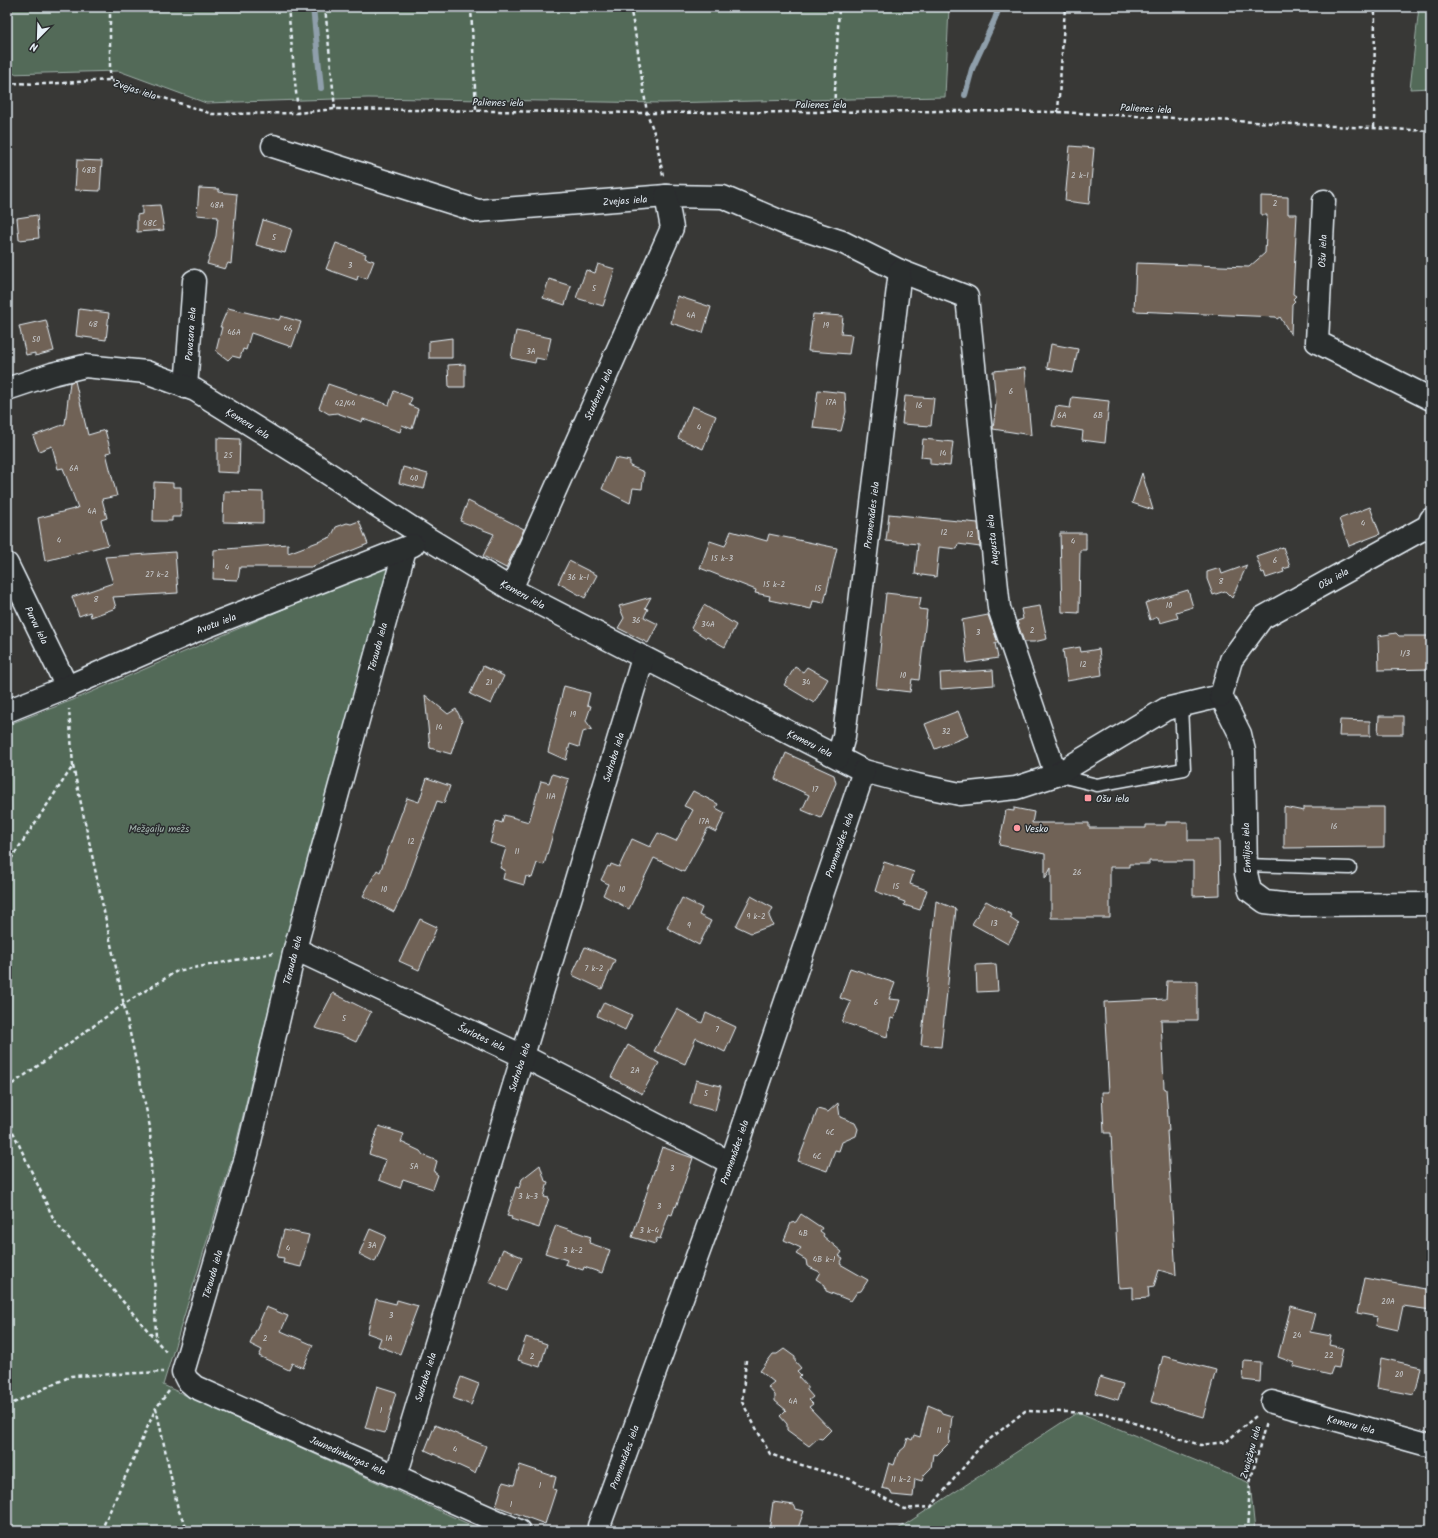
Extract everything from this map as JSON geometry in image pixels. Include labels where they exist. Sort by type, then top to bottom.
[{"type":"street","name":"Zvejas iela","points":[[273,146],[478,211],[666,196],[723,198],[784,223],[842,242],[900,271],[967,297]]},
{"type":"street","name":"Studentu iela","points":[[511,588],[672,228],[666,196]]},
{"type":"street","name":"Ošu iela","points":[[1324,201],[1317,342],[1431,399]]},
{"type":"street","name":"Promenādes iela","points":[[838,757],[844,736],[900,271]]},
{"type":"street","name":"Pavasara iela","points":[[186,387],[194,281]]},
{"type":"street","name":"Augusta iela","points":[[967,297],[999,608],[1056,775]]},
{"type":"street","name":"Ķemeru iela","points":[[7,389],[52,374],[85,366],[146,372],[195,390],[306,459],[427,538],[511,588],[643,658],[864,771],[917,786],[960,794],[1016,788],[1056,775]]},
{"type":"street","name":"Ošu iela","points":[[1221,696],[1231,660],[1262,618],[1428,526],[1431,519]]},
{"type":"street","name":"Avotu iela","points":[[7,711],[67,687],[195,631],[405,549],[427,538]]},
{"type":"street","name":"Tērauda iela","points":[[183,1372],[247,1154],[295,949],[405,549]]},
{"type":"street","name":"Purvu iela","points":[[7,564],[67,687]]},
{"type":"street","name":"Sudraba iela","points":[[396,1476],[643,658]]},
{"type":"street","points":[[1056,775],[1166,709],[1221,696]]},
{"type":"street","name":"Emīlijas iela","points":[[1221,696],[1240,734],[1244,751],[1246,873],[1250,891],[1265,902],[1291,905],[1431,904]]},
{"type":"street","name":"Promenādes iela","points":[[601,1531],[599,1526],[731,1163],[864,771]]},
{"type":"street","name":"Šarlotes iela","points":[[295,949],[523,1056],[731,1163]]},
{"type":"street","name":"Jaunedinburgas iela","points":[[183,1372],[187,1380],[195,1388],[519,1531]]},
{"type":"street","name":"Ķemeru iela","points":[[1272,1402],[1431,1446]]},
{"type":"lane","points":[[1056,775],[1097,785],[1184,769],[1180,706]]},
{"type":"lane","points":[[1246,865],[1350,868]]},
{"type":"path","points":[[110,7],[110,80]]},
{"type":"path","points":[[288,7],[298,113]]},
{"type":"path","points":[[325,7],[335,109]]},
{"type":"path","points":[[471,7],[476,110]]},
{"type":"path","points":[[630,7],[647,113],[656,138],[666,196]]},
{"type":"path","points":[[834,112],[839,7]]},
{"type":"path","points":[[1058,112],[1065,7]]},
{"type":"path","points":[[1374,7],[1374,128]]},
{"type":"path","name":"Zvejas iela","points":[[7,83],[45,84],[110,80],[212,114]]},
{"type":"path","name":"Palienes iela","points":[[212,114],[298,113],[335,109],[647,113],[954,110],[1058,112],[1431,131]]},
{"type":"path","points":[[67,687],[74,766],[150,1127],[156,1340]]},
{"type":"path","points":[[7,865],[74,766]]},
{"type":"path","points":[[7,1088],[124,1004],[177,971],[295,949]]},
{"type":"path","points":[[7,1119],[55,1222],[183,1372]]},
{"type":"path","points":[[746,1360],[742,1402],[770,1454],[850,1479],[904,1509],[931,1507],[980,1447],[1025,1411],[1104,1413],[1200,1444],[1226,1442],[1272,1402]]},
{"type":"path","points":[[7,1406],[71,1376],[183,1372]]},
{"type":"path","points":[[101,1531],[156,1408],[183,1372]]},
{"type":"path","name":"Zvaigžņu iela","points":[[1247,1531],[1250,1483],[1272,1402]]},
{"type":"path","points":[[156,1408],[178,1509],[188,1531]]},
{"type":"green space","points":[[7,7],[949,7],[945,97],[662,103],[368,98],[206,103],[119,71],[7,74]]},
{"type":"green space","points":[[1419,7],[1431,7],[1431,88],[1410,89]]},
{"type":"green space","name":"Mežgaiļu mežs","points":[[390,563],[283,952],[234,1152],[163,1385],[484,1531],[7,1531],[7,725],[73,700]]},
{"type":"green space","points":[[1078,1412],[1250,1483],[1255,1531],[895,1531]]},
{"type":"building","points":[[1070,146],[1094,148],[1089,204],[1065,201]]},
{"type":"building","points":[[77,160],[102,161],[100,191],[75,190]]},
{"type":"building","points":[[199,188],[219,189],[219,192],[237,194],[231,264],[228,263],[225,269],[207,264],[216,236],[218,217],[197,215]]},
{"type":"building","points":[[1261,196],[1288,197],[1288,214],[1297,214],[1293,294],[1296,296],[1293,299],[1295,301],[1292,304],[1291,335],[1280,317],[1277,319],[1276,317],[1134,311],[1136,263],[1249,267],[1265,253],[1267,215],[1261,215]]},
{"type":"building","points":[[160,205],[164,230],[137,232],[137,215],[142,214],[142,206]]},
{"type":"building","points":[[37,215],[39,238],[19,240],[17,218]]},
{"type":"building","points":[[263,220],[292,229],[285,253],[256,245]]},
{"type":"building","points":[[336,243],[366,254],[365,258],[374,261],[367,279],[358,276],[357,280],[326,269]]},
{"type":"building","points":[[598,264],[615,269],[603,306],[576,298],[586,270],[595,273]]},
{"type":"building","points":[[549,279],[571,286],[565,305],[543,298]]},
{"type":"building","points":[[677,296],[711,307],[703,333],[671,323]]},
{"type":"building","points":[[228,308],[279,320],[281,316],[301,322],[292,347],[251,333],[246,350],[243,349],[240,358],[232,356],[228,360],[216,351],[222,327],[220,327]]},
{"type":"building","points":[[79,309],[109,313],[106,340],[76,336]]},
{"type":"building","points":[[813,314],[843,316],[841,334],[852,335],[849,354],[808,351]]},
{"type":"building","points":[[46,320],[54,351],[35,356],[35,353],[26,355],[19,326]]},
{"type":"building","points":[[516,331],[551,338],[546,360],[536,358],[535,363],[511,358]]},
{"type":"building","points":[[452,338],[452,358],[429,358],[429,341]]},
{"type":"building","points":[[1051,344],[1078,349],[1073,373],[1047,368]]},
{"type":"building","points":[[465,364],[465,387],[449,387],[448,365]]},
{"type":"building","points":[[1025,368],[1031,435],[993,429],[996,404],[993,371]]},
{"type":"building","points":[[75,381],[88,435],[105,430],[111,452],[106,453],[117,496],[102,499],[107,518],[101,520],[108,545],[45,561],[38,518],[78,508],[63,468],[58,469],[52,446],[39,451],[33,436],[65,424],[70,382]]},
{"type":"building","points":[[328,384],[389,405],[394,391],[412,398],[409,405],[418,409],[412,429],[402,425],[400,432],[363,419],[362,422],[337,413],[329,414],[319,408]]},
{"type":"building","points":[[818,390],[845,393],[846,412],[841,431],[813,428]]},
{"type":"building","points":[[905,396],[934,398],[931,426],[902,424]]},
{"type":"building","points":[[1072,397],[1109,401],[1105,443],[1082,440],[1083,431],[1052,426],[1056,406],[1070,408]]},
{"type":"building","points":[[692,406],[716,416],[703,449],[678,438]]},
{"type":"building","points":[[217,438],[240,439],[239,473],[217,472]]},
{"type":"building","points":[[923,439],[953,442],[950,466],[930,464],[930,458],[921,457]]},
{"type":"building","points":[[615,458],[630,461],[630,466],[644,472],[642,489],[633,488],[630,503],[602,489]]},
{"type":"building","points":[[403,467],[428,474],[424,489],[399,483]]},
{"type":"building","points":[[1142,473],[1153,510],[1132,503]]},
{"type":"building","points":[[154,482],[173,483],[173,487],[181,487],[181,517],[172,517],[172,521],[153,521]]},
{"type":"building","points":[[224,491],[263,492],[263,523],[223,522]]},
{"type":"building","points":[[468,501],[524,529],[506,568],[483,556],[494,534],[460,521]]},
{"type":"building","points":[[1370,507],[1380,534],[1349,546],[1339,519]]},
{"type":"building","points":[[889,514],[978,523],[980,547],[958,544],[957,549],[939,547],[936,577],[915,574],[918,544],[886,541]]},
{"type":"building","points":[[359,521],[368,544],[311,567],[240,567],[238,580],[213,579],[214,550],[288,544],[288,553],[331,537],[336,527]]},
{"type":"building","points":[[731,531],[767,541],[769,534],[837,548],[824,603],[813,601],[811,609],[769,600],[770,596],[755,593],[756,590],[700,568],[710,541],[725,546]]},
{"type":"building","points":[[1060,533],[1086,533],[1086,550],[1080,550],[1079,613],[1062,612]]},
{"type":"building","points":[[1283,547],[1290,567],[1283,569],[1284,572],[1266,578],[1264,572],[1262,573],[1256,556]]},
{"type":"building","points":[[175,552],[178,593],[113,597],[116,608],[91,617],[90,612],[79,616],[72,597],[113,583],[105,557]]},
{"type":"building","points":[[569,561],[597,575],[585,598],[558,583]]},
{"type":"building","points":[[1247,565],[1232,598],[1225,591],[1213,595],[1207,579],[1207,572],[1220,568],[1222,574]]},
{"type":"building","points":[[1188,590],[1193,607],[1176,612],[1178,618],[1160,623],[1158,617],[1150,620],[1145,603]]},
{"type":"building","points":[[886,593],[921,597],[919,609],[927,610],[919,680],[912,679],[910,692],[876,688]]},
{"type":"building","points":[[651,597],[645,608],[648,609],[644,617],[658,624],[648,643],[618,628],[624,618],[619,606]]},
{"type":"building","points":[[704,605],[736,625],[725,647],[707,637],[706,638],[691,628]]},
{"type":"building","points":[[1040,606],[1047,639],[1034,642],[1024,642],[1017,621],[1023,619],[1021,609]]},
{"type":"building","points":[[988,615],[998,643],[995,643],[998,658],[967,663],[962,620]]},
{"type":"building","points":[[1396,633],[1399,636],[1431,636],[1431,669],[1379,670],[1378,636]]},
{"type":"building","points":[[1080,647],[1081,652],[1099,649],[1102,675],[1067,681],[1063,650]]},
{"type":"building","points":[[483,666],[504,676],[491,704],[470,694]]},
{"type":"building","points":[[795,667],[803,672],[807,667],[828,679],[814,703],[784,685]]},
{"type":"building","points":[[993,670],[994,685],[941,689],[940,673]]},
{"type":"building","points":[[564,686],[590,693],[587,705],[591,706],[586,721],[592,729],[583,732],[579,747],[570,744],[566,760],[548,752]]},
{"type":"building","points":[[425,695],[448,714],[456,709],[462,721],[451,754],[430,748]]},
{"type":"building","points":[[958,711],[968,736],[935,749],[925,724]]},
{"type":"building","points":[[1379,716],[1403,716],[1403,734],[1378,734]]},
{"type":"building","points":[[1340,720],[1370,721],[1370,736],[1339,736]]},
{"type":"building","points":[[786,753],[834,775],[836,783],[821,818],[802,810],[809,795],[775,779]]},
{"type":"building","points":[[552,774],[569,779],[544,865],[537,863],[532,878],[526,876],[524,885],[503,879],[505,870],[500,868],[506,848],[490,843],[496,821],[502,823],[504,815],[529,822],[541,781],[549,783]]},
{"type":"building","points":[[427,778],[450,786],[444,803],[437,801],[405,889],[394,912],[363,896],[377,870],[380,872],[407,798],[419,802]]},
{"type":"building","points":[[693,791],[718,804],[716,808],[725,813],[716,832],[708,828],[684,872],[654,858],[629,909],[603,895],[608,884],[601,880],[608,866],[610,867],[611,864],[619,867],[632,839],[650,847],[658,833],[676,841],[693,810],[684,806]]},
{"type":"building","points":[[1284,807],[1304,811],[1304,807],[1384,807],[1384,847],[1284,848]]},
{"type":"building","points":[[1014,808],[1034,812],[1032,823],[1089,823],[1089,828],[1146,828],[1146,825],[1166,825],[1166,822],[1188,822],[1188,840],[1219,840],[1220,895],[1193,896],[1193,861],[1149,861],[1149,864],[1129,864],[1129,867],[1110,867],[1110,918],[1051,918],[1051,868],[1045,879],[1045,854],[999,845],[1006,810],[1014,811]]},
{"type":"building","points":[[884,862],[914,872],[910,884],[927,890],[920,910],[904,905],[905,902],[875,891]]},
{"type":"building","points":[[751,896],[773,908],[769,916],[773,925],[751,933],[736,926]]},
{"type":"building","points":[[682,898],[702,908],[699,915],[711,921],[699,945],[667,928]]},
{"type":"building","points":[[936,901],[956,909],[941,1047],[921,1045]]},
{"type":"building","points":[[986,901],[1012,915],[1010,918],[1019,924],[1008,944],[972,924]]},
{"type":"building","points":[[420,919],[437,927],[419,970],[399,961]]},
{"type":"building","points":[[585,947],[615,960],[602,989],[572,975]]},
{"type":"building","points":[[996,964],[998,991],[977,992],[976,965]]},
{"type":"building","points":[[850,968],[895,983],[889,999],[900,1000],[894,1019],[891,1018],[887,1037],[842,1022],[851,1002],[840,998]]},
{"type":"building","points":[[1167,981],[1197,981],[1197,1020],[1161,1020],[1164,1088],[1166,1089],[1169,1131],[1167,1131],[1176,1275],[1159,1270],[1154,1286],[1148,1287],[1149,1298],[1133,1299],[1133,1287],[1119,1288],[1111,1133],[1104,1133],[1102,1092],[1109,1092],[1104,1002],[1166,999]]},
{"type":"building","points":[[333,993],[371,1012],[356,1042],[343,1036],[315,1028]]},
{"type":"building","points":[[604,1002],[632,1015],[625,1030],[597,1016]]},
{"type":"building","points":[[677,1009],[702,1023],[706,1013],[736,1027],[725,1052],[696,1038],[685,1064],[654,1051]]},
{"type":"building","points":[[628,1045],[659,1063],[642,1094],[611,1077]]},
{"type":"building","points":[[696,1080],[721,1086],[715,1111],[690,1104]]},
{"type":"building","points":[[838,1103],[840,1117],[855,1123],[858,1129],[856,1136],[842,1142],[839,1151],[835,1150],[827,1171],[798,1161],[818,1109],[828,1112]]},
{"type":"building","points":[[379,1126],[404,1134],[401,1142],[420,1151],[423,1155],[437,1161],[434,1172],[438,1175],[433,1189],[403,1179],[400,1188],[379,1180],[386,1160],[369,1154]]},
{"type":"building","points":[[662,1147],[693,1158],[676,1207],[675,1206],[672,1215],[669,1214],[660,1239],[657,1238],[655,1244],[632,1237]]},
{"type":"building","points":[[540,1165],[545,1181],[548,1182],[544,1197],[549,1198],[539,1228],[511,1219],[512,1217],[507,1216],[516,1187],[519,1188],[522,1179]]},
{"type":"building","points":[[801,1214],[822,1228],[820,1231],[824,1234],[823,1236],[842,1252],[839,1256],[843,1258],[840,1264],[868,1280],[861,1291],[857,1292],[851,1301],[826,1291],[825,1285],[816,1279],[820,1272],[807,1266],[806,1260],[796,1254],[801,1248],[784,1240],[791,1223],[796,1222]]},
{"type":"building","points":[[556,1225],[591,1237],[589,1243],[610,1250],[602,1273],[584,1267],[583,1270],[565,1264],[567,1260],[545,1253]]},
{"type":"building","points":[[370,1229],[386,1236],[375,1262],[359,1254]]},
{"type":"building","points":[[284,1230],[309,1235],[301,1267],[283,1263],[284,1258],[277,1257]]},
{"type":"building","points":[[503,1249],[522,1257],[508,1291],[489,1282]]},
{"type":"building","points":[[1364,1278],[1431,1290],[1431,1310],[1403,1306],[1398,1330],[1376,1325],[1378,1317],[1357,1313]]},
{"type":"building","points":[[376,1299],[396,1304],[397,1300],[418,1306],[400,1354],[378,1346],[381,1338],[367,1333]]},
{"type":"building","points":[[1291,1306],[1315,1313],[1310,1332],[1331,1336],[1329,1345],[1343,1348],[1339,1368],[1333,1367],[1330,1375],[1293,1366],[1294,1363],[1278,1357]]},
{"type":"building","points":[[266,1307],[288,1316],[281,1331],[313,1345],[303,1368],[292,1363],[289,1370],[259,1356],[262,1350],[250,1344]]},
{"type":"building","points":[[526,1337],[547,1344],[540,1367],[518,1360]]},
{"type":"building","points":[[784,1349],[795,1357],[795,1361],[801,1368],[797,1371],[801,1375],[799,1377],[807,1386],[807,1390],[813,1397],[809,1400],[813,1404],[809,1407],[831,1430],[822,1439],[818,1438],[809,1446],[787,1430],[787,1424],[780,1416],[786,1410],[775,1401],[775,1395],[768,1387],[774,1382],[760,1371],[773,1354],[777,1354]]},
{"type":"building","points":[[1163,1356],[1216,1370],[1203,1417],[1151,1402]]},
{"type":"building","points":[[1381,1358],[1421,1367],[1414,1395],[1377,1388]]},
{"type":"building","points":[[1244,1361],[1261,1362],[1260,1382],[1243,1380]]},
{"type":"building","points":[[461,1377],[479,1384],[471,1405],[453,1398]]},
{"type":"building","points":[[1100,1377],[1123,1384],[1118,1400],[1095,1393]]},
{"type":"building","points":[[377,1386],[396,1392],[385,1433],[365,1428]]},
{"type":"building","points":[[928,1405],[940,1410],[942,1413],[952,1416],[949,1443],[937,1455],[933,1454],[931,1468],[924,1475],[922,1481],[915,1479],[913,1497],[892,1495],[890,1490],[882,1488],[889,1463],[894,1465],[898,1453],[905,1447],[908,1438],[912,1440],[914,1435],[920,1437]]},
{"type":"building","points":[[435,1425],[486,1446],[475,1473],[425,1450]]},
{"type":"building","points":[[520,1465],[556,1477],[553,1489],[556,1490],[545,1524],[496,1506],[503,1482],[514,1485]]},
{"type":"building","points":[[773,1502],[794,1505],[796,1509],[804,1511],[797,1531],[769,1531]]},
{"type":"waterway","points":[[313,7],[321,88]]},
{"type":"waterway","points":[[965,95],[972,69],[999,7]]},
{"type":"place","name":"Ošu iela","points":[[1088,798]]},
{"type":"place","name":"Vesko","points":[[1017,828]]}]
